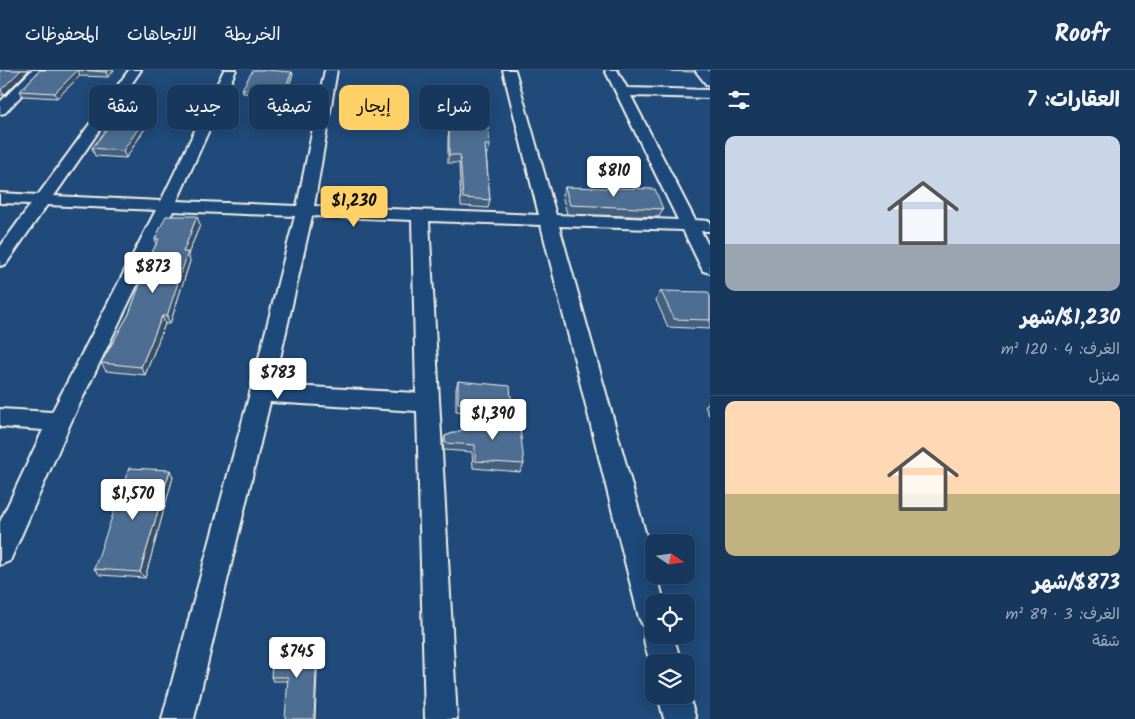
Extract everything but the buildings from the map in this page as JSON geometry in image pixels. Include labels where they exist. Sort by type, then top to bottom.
[{"type":"street","points":[[0,110],[39,70]]},
{"type":"street","points":[[0,260],[135,70]]},
{"type":"street","points":[[0,552],[59,422],[167,206],[230,70]]},
{"type":"street","points":[[178,719],[261,393],[305,210],[331,70]]},
{"type":"street","points":[[509,70],[648,594]]},
{"type":"street","points":[[611,70],[710,267]]},
{"type":"street","points":[[701,70],[710,82]]},
{"type":"street","points":[[622,92],[710,94]]},
{"type":"street","points":[[0,198],[167,206],[548,218],[710,226]]},
{"type":"street","points":[[420,214],[441,719]]},
{"type":"street","points":[[261,393],[429,403]]},
{"type":"street","points":[[0,418],[59,422]]},
{"type":"street","points":[[676,704],[680,719]]}]
